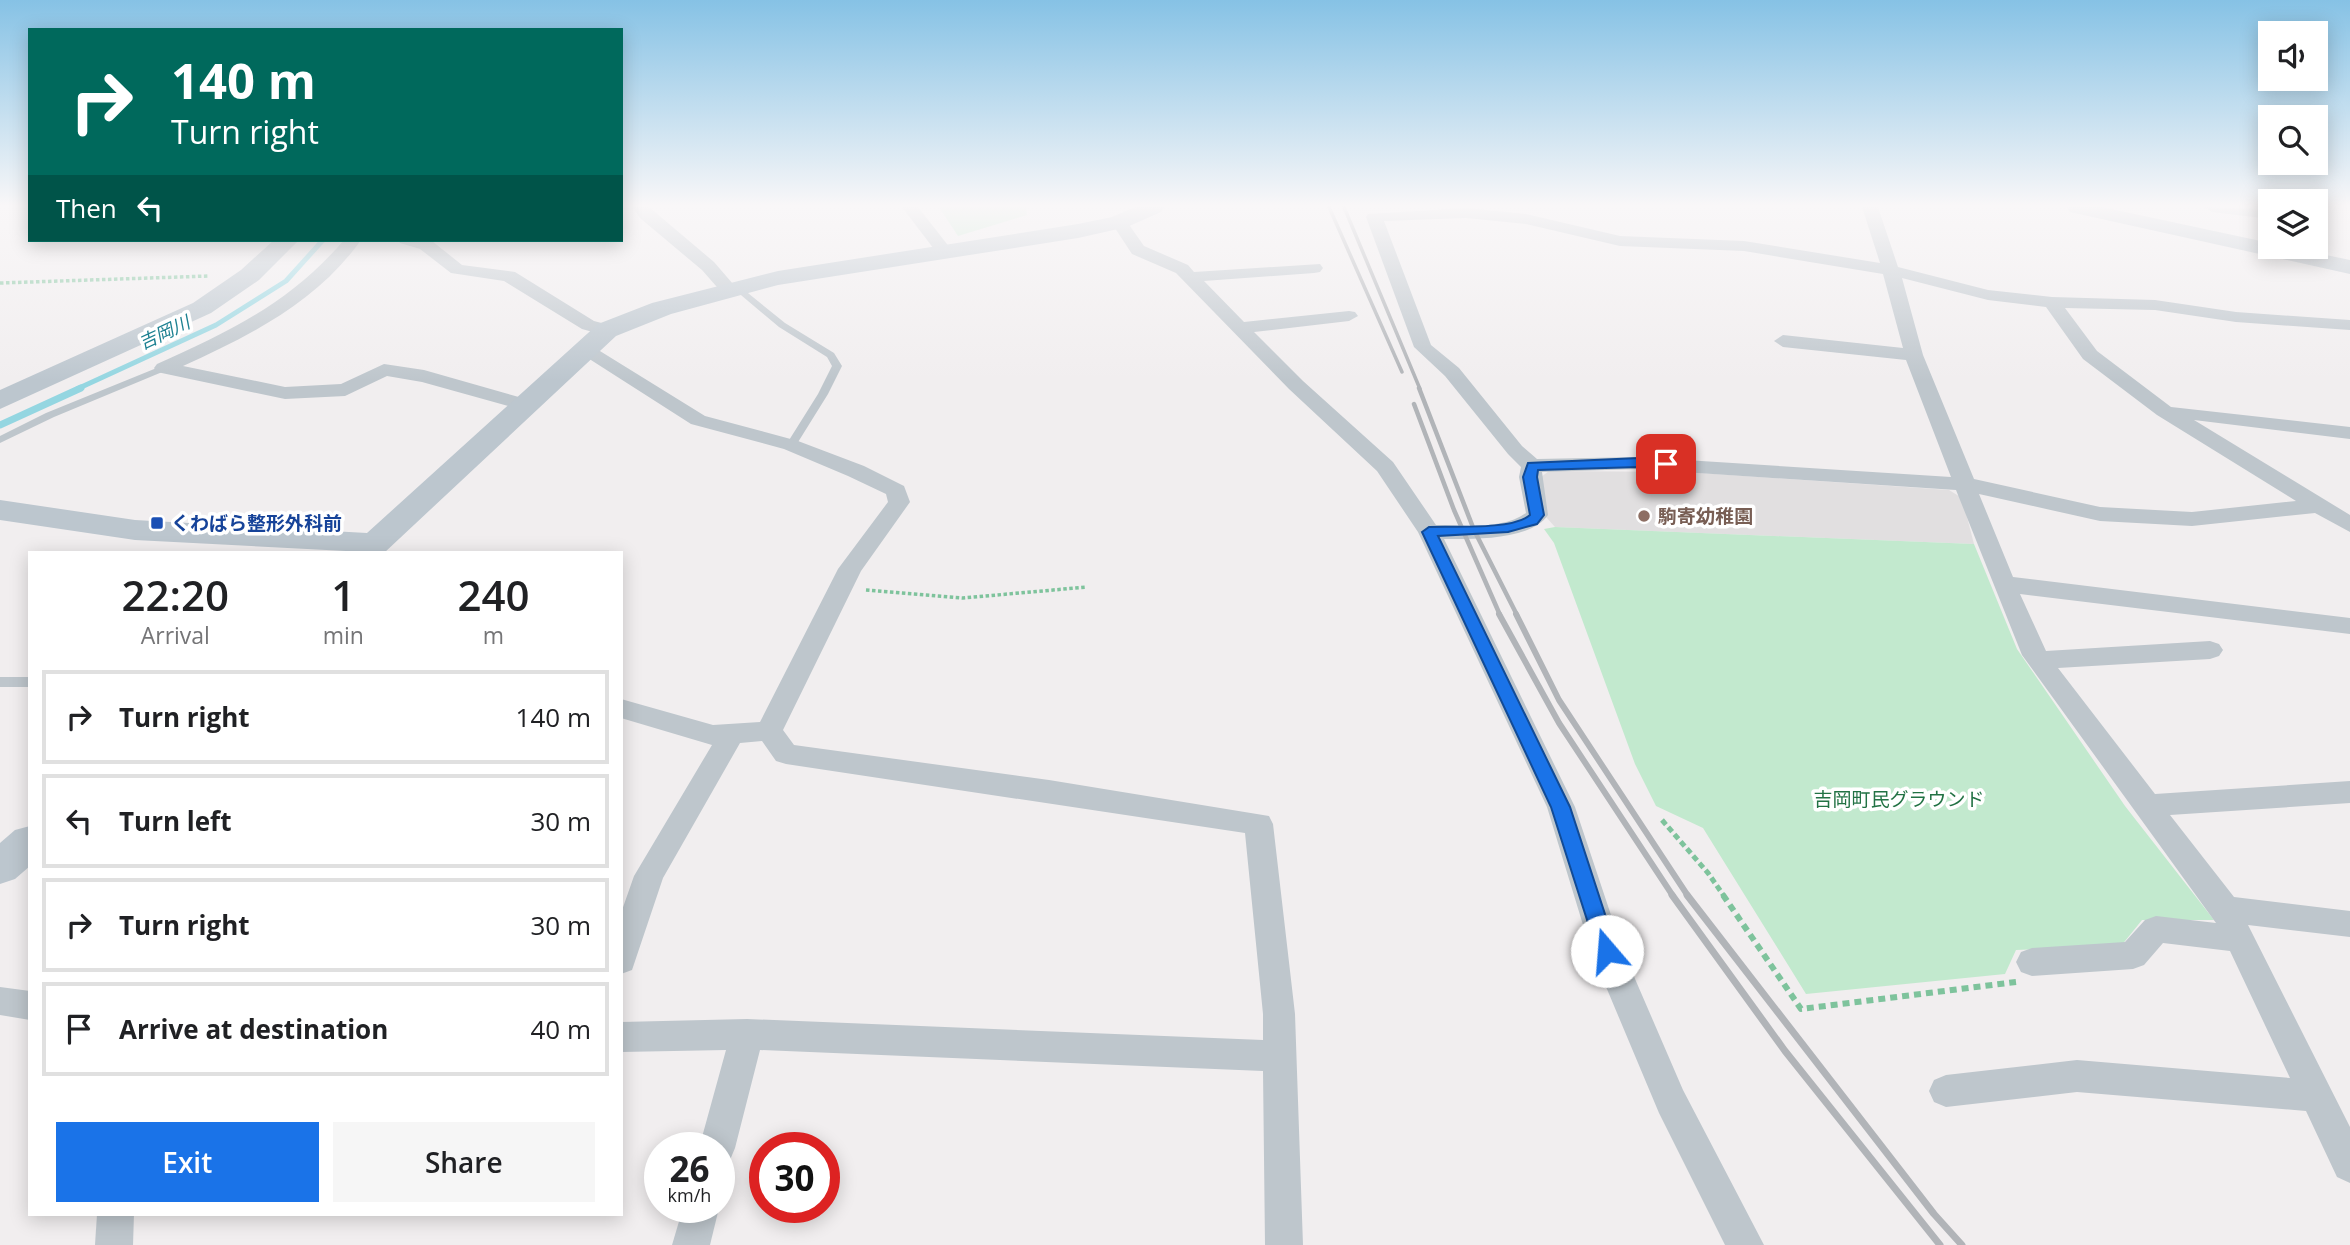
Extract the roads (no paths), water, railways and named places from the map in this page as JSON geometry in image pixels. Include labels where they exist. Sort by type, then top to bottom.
[{"type":"street","points":[[0,401],[180,320],[202,308],[260,265]]},
{"type":"street","points":[[164,368],[240,333],[293,302],[333,265]]},
{"type":"street","points":[[452,265],[457,269],[509,276],[588,325],[597,340],[698,420],[791,445],[897,491],[899,502],[850,569],[769,732]]},
{"type":"street","points":[[707,265],[734,289]]},
{"type":"street","points":[[0,510],[135,530],[370,548],[597,340],[648,312],[734,289],[860,265]]},
{"type":"street","points":[[1173,265],[1182,269],[1296,385],[1385,467],[1429,532],[1561,807],[1607,951],[1671,1101],[1745,1245]]},
{"type":"street","points":[[1392,265],[1423,346],[1452,372],[1515,450],[1532,466],[1639,463],[1965,484],[2100,514],[2192,519],[2317,506]]},
{"type":"street","points":[[1861,265],[1891,270],[1988,295],[2052,302],[2155,305],[2236,317],[2350,325]]},
{"type":"street","points":[[1889,265],[1914,355],[2004,584],[2039,660],[2225,909],[2350,1165]]},
{"type":"street","points":[[1190,277],[1314,268]]},
{"type":"street","points":[[2052,302],[2090,355],[2164,411],[2350,524]]},
{"type":"street","points":[[1240,328],[1349,316]]},
{"type":"street","points":[[1783,341],[1914,355]]},
{"type":"street","points":[[164,368],[285,393],[345,390],[384,370],[425,376],[526,405]]},
{"type":"street","points":[[2164,411],[2350,433]]},
{"type":"street","points":[[1429,532],[1508,528],[1532,521],[1537,515],[1530,477],[1532,466]]},
{"type":"street","points":[[2004,584],[2350,626]]},
{"type":"street","points":[[2039,660],[2210,650]]},
{"type":"street","points":[[623,709],[713,735],[769,732]]},
{"type":"street","points":[[769,732],[786,754],[1049,790],[1259,824],[1279,1014],[1284,1245]]},
{"type":"street","points":[[623,954],[649,876],[732,734]]},
{"type":"street","points":[[2148,805],[2350,792]]},
{"type":"street","points":[[0,867],[28,844]]},
{"type":"street","points":[[2225,909],[2350,924]]},
{"type":"street","points":[[2032,962],[2133,955],[2156,929],[2241,939]]},
{"type":"street","points":[[623,1037],[747,1034],[1278,1056]]},
{"type":"street","points":[[721,1132],[747,1034]]},
{"type":"street","points":[[1946,1091],[2077,1076],[2317,1096]]},
{"type":"street","points":[[114,1245],[116,1216]]},
{"type":"street","points":[[691,1245],[697,1223]]},
{"type":"lane","points":[[734,289],[782,326],[831,355],[837,366],[791,445]]},
{"type":"lane","points":[[0,440],[50,415],[164,368]]},
{"type":"lane","points":[[0,682],[28,682]]},
{"type":"waterway","name":"吉岡川","points":[[77,389],[216,325],[286,281],[300,265]]},
{"type":"waterway","name":"吉岡川","points":[[0,425],[81,388]]},
{"type":"railway","points":[[1355,265],[1402,372]]},
{"type":"railway","points":[[1368,265],[1420,389]]},
{"type":"railway","points":[[1419,388],[1474,530],[1517,615]]},
{"type":"railway","points":[[1414,404],[1454,510],[1500,615]]},
{"type":"railway","points":[[1499,614],[1559,723],[1673,896]]},
{"type":"railway","points":[[1516,614],[1559,700],[1688,896]]},
{"type":"railway","points":[[1672,895],[1785,1051],[1940,1245]]},
{"type":"railway","points":[[1687,895],[1934,1214],[1962,1245]]},
{"type":"place","name":"駒寄幼稚園","points":[[1644,516]]},
{"type":"place","name":"くわばら整形外科前","points":[[157,523]]},
{"type":"park label","name":"吉岡町民グラウンド","points":[[1899,799]]}]
